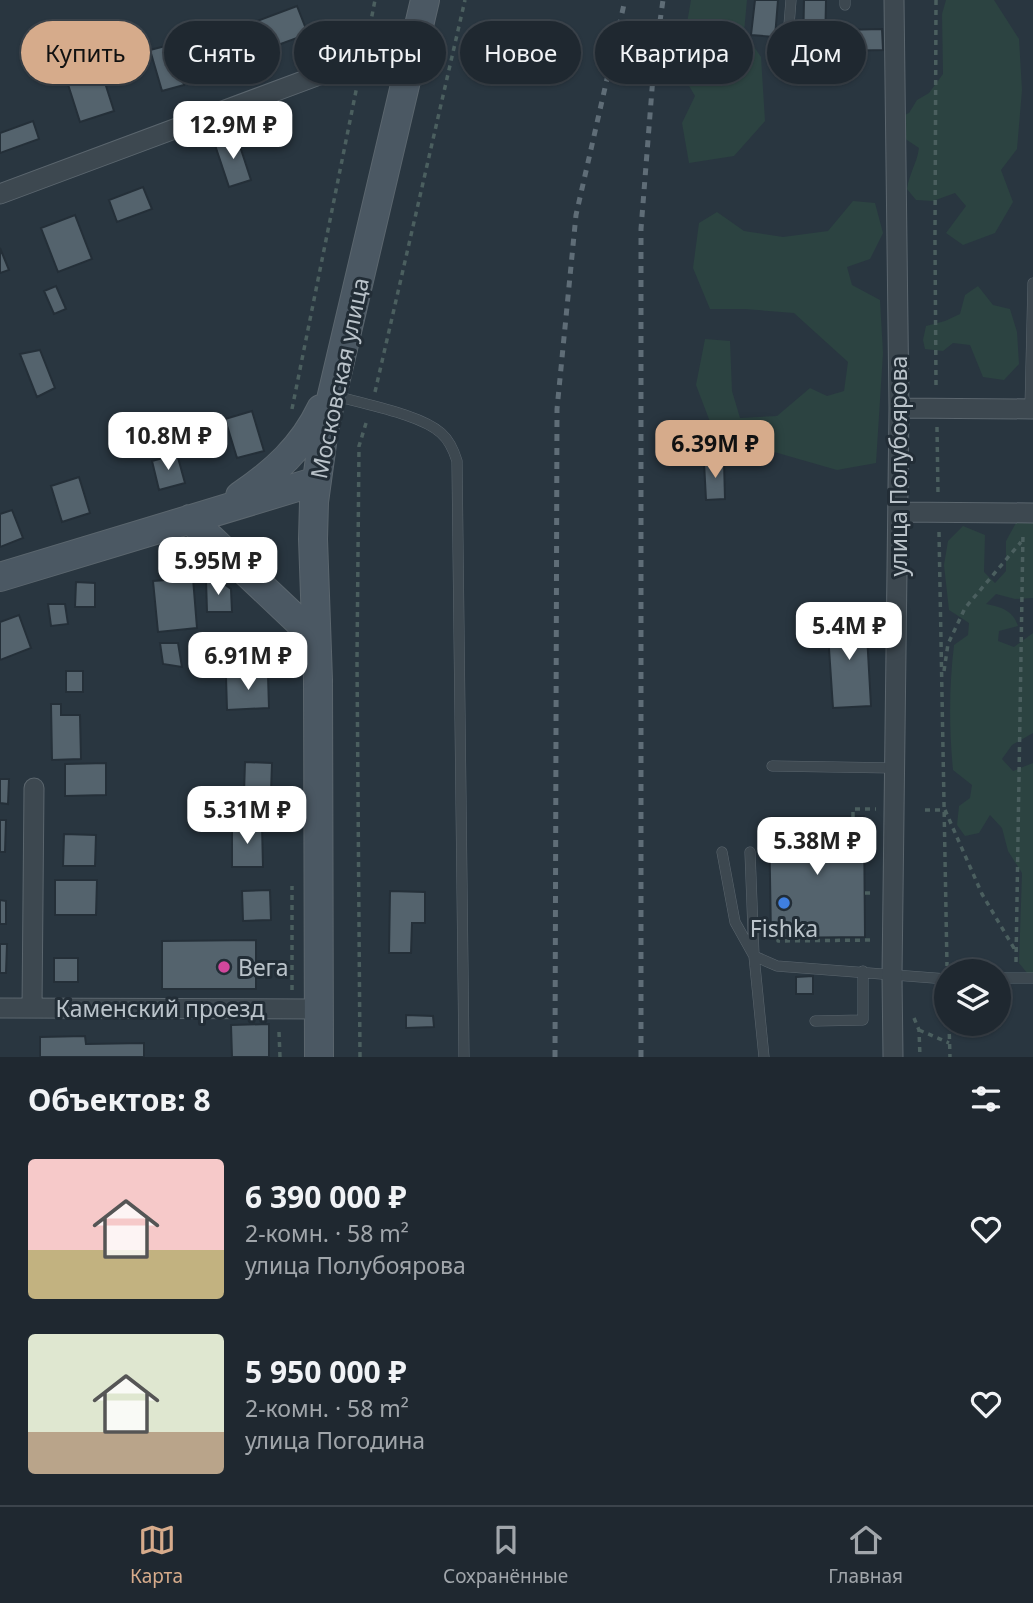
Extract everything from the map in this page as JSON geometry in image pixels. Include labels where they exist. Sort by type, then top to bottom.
[{"type":"main road","name":"Московская улица","points":[[420,21],[425,0]]},
{"type":"main road","name":"Московская улица","points":[[319,1057],[317,638],[313,539],[317,481],[324,429],[405,84]]},
{"type":"main road","points":[[224,508],[268,477],[297,447],[318,417],[335,383]]},
{"type":"main road","points":[[0,577],[317,481]]},
{"type":"main road","points":[[190,519],[317,638]]},
{"type":"street","name":"улица Полубоярова","points":[[893,1057],[900,408],[894,0]]},
{"type":"street","points":[[0,194],[295,84]]},
{"type":"street","points":[[900,408],[1032,409]]},
{"type":"street","points":[[898,512],[1028,513]]},
{"type":"street","points":[[32,1008],[34,788]]},
{"type":"street","name":"Каменский проезд","points":[[0,1008],[319,1009]]},
{"type":"lane","points":[[789,21],[791,0]]},
{"type":"lane","points":[[1032,409],[1033,283]]},
{"type":"lane","points":[[335,383],[371,407],[425,423],[442,433],[453,448],[457,461],[464,1057]]},
{"type":"lane","points":[[772,766],[895,768]]},
{"type":"lane","points":[[722,852],[735,922],[754,956],[777,966],[934,978]]},
{"type":"lane","points":[[750,852],[754,956],[764,1057]]},
{"type":"lane","points":[[815,1021],[863,1020],[863,971]]},
{"type":"lane","points":[[1011,978],[1033,978]]},
{"type":"path","points":[[370,21],[375,0]]},
{"type":"path","points":[[360,1057],[357,660],[359,446],[371,407],[465,0]]},
{"type":"path","points":[[936,0],[934,240],[947,959]]},
{"type":"path","points":[[292,410],[357,84]]},
{"type":"path","points":[[1016,978],[1023,541],[1028,513]]},
{"type":"path","points":[[942,683],[948,644],[965,608],[1023,541]]},
{"type":"path","points":[[856,817],[858,809],[873,809]]},
{"type":"path","points":[[926,810],[944,810]]},
{"type":"path","points":[[944,810],[982,894],[1016,951]]},
{"type":"path","points":[[280,1057],[279,1032],[292,995],[292,884]]},
{"type":"path","points":[[865,893],[873,893]]},
{"type":"path","points":[[778,938],[778,941],[873,940]]},
{"type":"path","points":[[913,1016],[919,1030],[920,1057]]},
{"type":"path","points":[[919,1030],[949,1043]]},
{"type":"path","points":[[949,1036],[950,1057]]},
{"type":"green space","points":[[691,0],[747,0],[745,21],[687,21]]},
{"type":"green space","points":[[946,0],[994,0],[1019,39],[1022,90],[1017,149],[1001,170],[1013,202],[995,233],[963,245],[946,233],[966,206],[955,193],[933,201],[916,200],[907,189],[919,148],[901,136],[900,117],[909,113],[917,100],[929,93],[943,74],[942,14]]},
{"type":"green space","points":[[753,45],[761,57],[765,121],[734,156],[689,163],[682,123],[695,96],[688,84],[753,84]]},
{"type":"green space","points":[[853,201],[875,203],[883,233],[870,259],[847,267],[852,285],[880,300],[883,353],[876,463],[837,470],[715,435],[696,385],[705,339],[730,341],[732,391],[740,418],[777,416],[810,388],[827,396],[844,391],[848,362],[794,313],[710,309],[693,268],[699,223],[717,212],[744,231],[783,237],[828,231]]},
{"type":"green space","points":[[978,286],[993,305],[1010,309],[1017,332],[1019,364],[1004,380],[983,377],[970,345],[953,343],[943,351],[925,349],[923,340],[926,326],[960,314],[965,295]]},
{"type":"green space","points":[[1033,520],[1033,598],[1015,599],[996,594],[986,604],[1006,610],[1018,626],[999,631],[998,641],[1014,647],[1033,633],[1033,733],[1012,745],[1002,759],[1013,771],[1033,763],[1033,974],[1027,973],[1019,963],[1022,873],[1008,851],[1002,828],[990,815],[979,833],[965,836],[957,825],[959,806],[970,798],[972,785],[953,770],[951,676],[954,645],[968,635],[969,623],[949,610],[944,565],[948,541],[963,526],[985,535],[984,572],[995,583],[1006,571],[1006,541],[1017,521]]},
{"type":"building","points":[[755,0],[778,0],[776,21],[767,21],[767,36],[753,35]]},
{"type":"building","points":[[804,0],[826,0],[826,21],[804,21]]},
{"type":"building","points":[[297,6],[303,21],[294,21],[294,39],[280,44],[280,21],[257,21]]},
{"type":"building","points":[[866,29],[882,29],[883,50],[866,50]]},
{"type":"building","points":[[164,46],[164,84],[184,85],[162,91],[150,50]]},
{"type":"building","points":[[68,84],[105,84],[114,111],[80,122]]},
{"type":"building","points":[[33,121],[39,139],[0,153],[0,133]]},
{"type":"building","points":[[236,134],[251,180],[229,187],[214,142]]},
{"type":"building","points":[[143,187],[152,209],[117,222],[109,200]]},
{"type":"building","points":[[75,215],[92,259],[58,272],[41,228]]},
{"type":"building","points":[[0,248],[9,270],[0,273]]},
{"type":"building","points":[[56,286],[66,309],[54,314],[44,291]]},
{"type":"building","points":[[40,350],[55,388],[37,397],[20,354]]},
{"type":"building","points":[[252,411],[264,451],[237,458],[225,419]]},
{"type":"building","points":[[177,454],[185,483],[159,490],[152,461]]},
{"type":"building","points":[[724,461],[725,499],[706,500],[704,462]]},
{"type":"building","points":[[79,477],[90,513],[62,522],[51,486]]},
{"type":"building","points":[[12,510],[23,538],[0,547],[0,514]]},
{"type":"building","points":[[193,578],[197,628],[158,632],[153,581]]},
{"type":"building","points":[[216,578],[231,589],[232,612],[207,612],[206,579]]},
{"type":"building","points":[[76,582],[95,583],[95,607],[75,607]]},
{"type":"building","points":[[48,604],[65,604],[68,624],[51,626]]},
{"type":"building","points":[[19,615],[31,648],[0,660],[0,622]]},
{"type":"building","points":[[866,617],[871,706],[833,708],[827,619]]},
{"type":"building","points":[[160,643],[178,643],[182,667],[163,664]]},
{"type":"building","points":[[66,671],[83,671],[83,692],[66,692]]},
{"type":"building","points":[[268,675],[269,708],[227,710],[226,677]]},
{"type":"building","points":[[51,704],[61,704],[61,715],[80,715],[81,759],[52,760]]},
{"type":"building","points":[[245,762],[272,763],[271,793],[244,793]]},
{"type":"building","points":[[106,763],[106,795],[65,796],[65,764]]},
{"type":"building","points":[[0,779],[9,779],[8,804],[0,803]]},
{"type":"building","points":[[864,816],[865,937],[771,938],[769,817]]},
{"type":"building","points":[[0,820],[6,820],[5,852],[0,852]]},
{"type":"building","points":[[262,825],[263,867],[232,867],[232,826]]},
{"type":"building","points":[[64,834],[96,835],[95,866],[63,866]]},
{"type":"building","points":[[55,880],[97,880],[96,915],[55,915]]},
{"type":"building","points":[[270,890],[271,920],[243,921],[242,891]]},
{"type":"building","points":[[390,891],[425,892],[425,923],[412,923],[411,953],[389,953]]},
{"type":"building","points":[[0,900],[6,901],[6,924],[0,924]]},
{"type":"building","points":[[256,940],[256,989],[162,989],[162,941]]},
{"type":"building","points":[[0,944],[7,944],[6,973],[0,973]]},
{"type":"building","points":[[54,958],[78,958],[78,982],[54,982]]},
{"type":"building","points":[[813,976],[813,994],[796,994],[796,977]]},
{"type":"building","points":[[406,1015],[433,1016],[434,1027],[406,1028]]},
{"type":"building","points":[[269,1024],[269,1057],[232,1057],[231,1025]]},
{"type":"building","points":[[85,1036],[86,1044],[144,1043],[144,1057],[40,1057],[40,1037]]},
{"type":"railway","points":[[555,1057],[557,409],[576,215],[625,0]]},
{"type":"railway","points":[[641,1057],[641,229],[654,64],[663,0]]},
{"type":"place","name":"Fishka","points":[[784,903]]},
{"type":"place","name":"Вега","points":[[224,967]]}]
